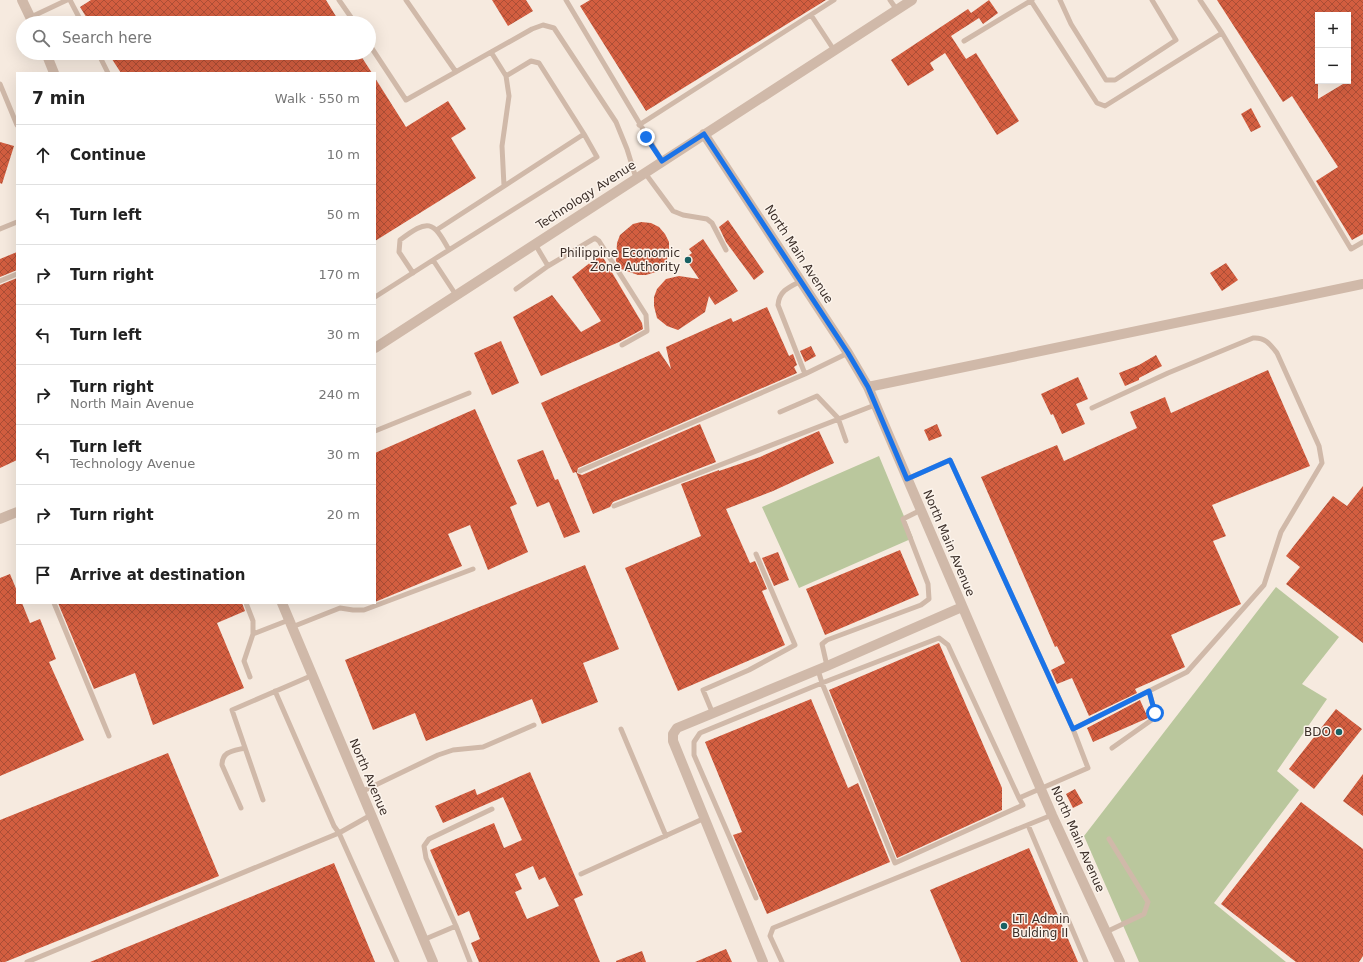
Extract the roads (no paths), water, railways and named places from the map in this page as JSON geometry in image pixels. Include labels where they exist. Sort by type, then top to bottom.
[{"type":"street","points":[[22,0],[30,16]]},
{"type":"street","name":"Technology Avenue","points":[[376,347],[912,0]]},
{"type":"street","points":[[49,60],[54,72]]},
{"type":"street","name":"North Main Avenue","points":[[704,134],[848,353],[868,387],[1052,815],[1120,962]]},
{"type":"street","points":[[868,387],[1363,284]]},
{"type":"street","points":[[0,519],[16,513]]},
{"type":"street","name":"North Avenue","points":[[282,604],[433,962]]},
{"type":"street","points":[[763,962],[673,741],[673,734],[677,728],[822,668],[962,607]]},
{"type":"lane","points":[[39,16],[69,0],[78,16]]},
{"type":"lane","points":[[339,0],[349,16]]},
{"type":"lane","points":[[406,0],[456,72]]},
{"type":"lane","points":[[566,0],[639,125],[662,161]]},
{"type":"lane","points":[[639,125],[834,0]]},
{"type":"lane","points":[[890,0],[897,10]]},
{"type":"lane","points":[[964,41],[1032,0],[1097,103],[1105,106],[1222,34]]},
{"type":"lane","points":[[1062,1],[1078,36],[1106,80],[1110,81],[1115,80],[1176,40],[1152,0]]},
{"type":"lane","points":[[1200,0],[1351,249],[1363,242]]},
{"type":"lane","points":[[811,15],[834,50]]},
{"type":"lane","points":[[376,55],[406,100],[532,29],[543,25],[554,28],[616,122],[640,175],[673,211],[683,215],[707,219],[712,223],[726,250]]},
{"type":"lane","points":[[491,52],[506,76],[509,96],[502,146],[504,186]]},
{"type":"lane","points":[[102,60],[108,72]]},
{"type":"lane","points":[[376,296],[597,157],[539,63],[531,61],[506,76]]},
{"type":"lane","points":[[0,84],[16,123]]},
{"type":"lane","points":[[438,229],[584,134]]},
{"type":"lane","points":[[0,230],[16,222]]},
{"type":"lane","points":[[413,273],[399,252],[400,240],[416,228],[429,226],[438,229],[449,250]]},
{"type":"lane","points":[[516,289],[548,266],[589,240],[595,238],[599,241],[646,315],[647,330],[622,345]]},
{"type":"lane","points":[[535,244],[548,266]]},
{"type":"lane","points":[[433,260],[456,296]]},
{"type":"lane","points":[[0,281],[16,274]]},
{"type":"lane","points":[[801,281],[785,290],[779,297],[778,306],[805,374]]},
{"type":"lane","points":[[1073,729],[1187,672],[1264,585],[1281,532],[1322,463],[1322,456],[1277,353],[1267,342],[1260,338],[1253,338],[1168,373],[1092,408]]},
{"type":"lane","points":[[580,471],[805,374],[848,353]]},
{"type":"lane","points":[[376,431],[469,393]]},
{"type":"lane","points":[[780,412],[817,396],[838,418],[846,440]]},
{"type":"lane","points":[[614,506],[875,404]]},
{"type":"lane","points":[[907,479],[950,460],[1073,729],[1088,768],[1020,798]]},
{"type":"lane","points":[[756,898],[694,755],[694,742],[700,733],[822,683],[939,638],[948,645],[1023,805],[895,863],[822,683],[822,644],[827,640],[921,605],[928,599],[928,584],[903,519],[921,510]]},
{"type":"lane","points":[[713,714],[703,690],[749,670],[795,645],[756,554]]},
{"type":"lane","points":[[252,634],[291,624],[339,605],[353,610],[364,610],[473,569]]},
{"type":"lane","points":[[54,604],[109,736]]},
{"type":"lane","points":[[246,604],[253,621],[252,634],[244,660],[250,676]]},
{"type":"lane","points":[[263,800],[232,710],[313,675]]},
{"type":"lane","points":[[275,691],[334,826],[339,833],[397,962]]},
{"type":"lane","points":[[1112,748],[1153,719],[1155,713],[1149,691]]},
{"type":"lane","points":[[362,792],[438,755],[453,750],[483,747],[534,725]]},
{"type":"lane","points":[[621,729],[666,836]]},
{"type":"lane","points":[[241,808],[222,765],[222,758],[225,754],[245,748]]},
{"type":"lane","points":[[470,962],[426,858],[424,846],[429,839],[492,809]]},
{"type":"lane","points":[[27,962],[339,833],[371,815]]},
{"type":"lane","points":[[782,962],[770,936],[773,928],[1052,815]]},
{"type":"lane","points":[[581,874],[705,818]]},
{"type":"lane","points":[[1028,825],[1086,962]]},
{"type":"lane","points":[[1106,932],[1144,914],[1148,902],[1109,839]]},
{"type":"lane","points":[[423,940],[456,926]]},
{"type":"place","name":"Philippine Economic Zone Authority","points":[[688,260]]},
{"type":"place","name":"BDO","points":[[1339,732]]},
{"type":"place","name":"LTI Admin Bulding II","points":[[1004,926]]}]
